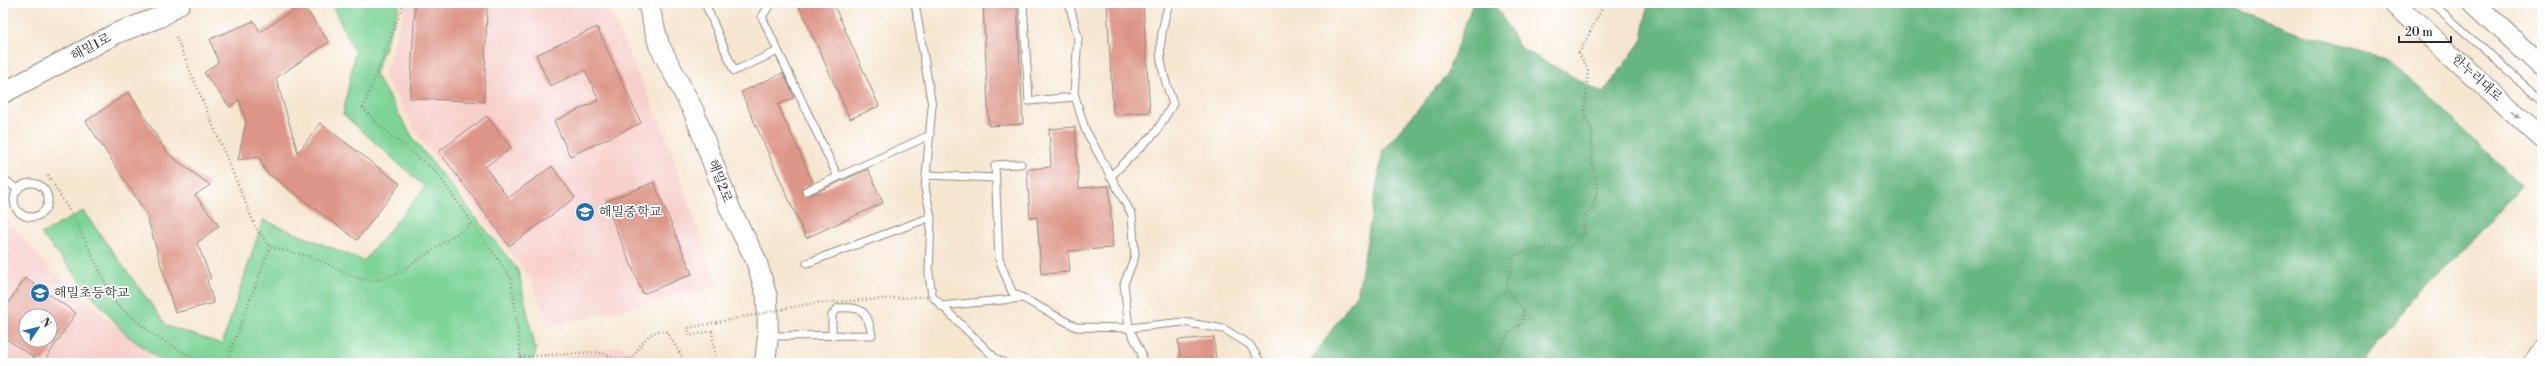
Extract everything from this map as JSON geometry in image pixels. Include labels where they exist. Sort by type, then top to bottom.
[{"type":"street","name":"해밀1로","points":[[3,93],[117,33],[160,17],[180,3]]},
{"type":"street","name":"해밀2로","points":[[648,3],[659,44],[694,112],[730,209],[756,260],[767,297],[768,336],[765,363]]},
{"type":"street","name":"한누리대로","points":[[2394,3],[2542,138]]},
{"type":"street","points":[[2474,3],[2542,67]]},
{"type":"street","points":[[2530,363],[2542,346]]},
{"type":"lane","points":[[705,3],[734,71],[778,51]]},
{"type":"lane","points":[[771,3],[762,17],[838,177]]},
{"type":"lane","points":[[915,3],[932,106],[925,188],[931,217],[929,274],[932,296],[996,361],[1005,363]]},
{"type":"lane","points":[[1023,3],[1029,101],[1075,97]]},
{"type":"lane","points":[[1069,3],[1078,37],[1075,97],[1085,129],[1132,215],[1135,256],[1124,284],[1129,328],[1142,354],[1141,363]]},
{"type":"lane","points":[[1110,177],[1156,132],[1173,104],[1159,63],[1162,28],[1169,3]]},
{"type":"lane","points":[[2432,3],[2542,100]]},
{"type":"lane","points":[[806,191],[930,135]]},
{"type":"lane","points":[[1021,164],[995,165],[999,259],[1012,292],[1076,327],[1129,328],[1183,322],[1224,329],[1250,345],[1262,363]]},
{"type":"lane","points":[[926,175],[996,178]]},
{"type":"lane","points":[[3,178],[18,190]]},
{"type":"lane","points":[[28,184],[39,185],[46,193],[48,204],[46,209],[37,216],[21,214],[15,205],[18,190],[28,184]]},
{"type":"lane","points":[[806,263],[931,217]]},
{"type":"lane","points":[[941,306],[1023,298]]},
{"type":"lane","points":[[768,336],[872,335],[869,319],[863,310],[854,307],[838,308],[832,315],[832,335]]},
{"type":"path","points":[[404,3],[363,108],[380,126],[436,172],[511,278],[520,363]]},
{"type":"path","points":[[1489,363],[1510,331],[1522,324],[1524,310],[1511,296],[1506,284],[1515,255],[1531,250],[1572,246],[1585,232],[1582,218],[1593,209],[1598,184],[1592,166],[1592,130],[1584,116],[1588,70],[1579,53],[1605,3]]},
{"type":"path","points":[[176,37],[256,228],[270,247],[312,257],[357,278],[373,281],[399,273],[472,223]]},
{"type":"path","points":[[48,175],[76,222],[116,304],[154,335],[202,363]]},
{"type":"path","points":[[226,363],[270,247]]},
{"type":"path","points":[[716,363],[712,332],[689,336],[688,328],[814,303],[932,296]]},
{"type":"path","points":[[520,357],[597,352],[621,360],[632,358],[650,334],[663,330],[667,332],[686,363]]},
{"type":"shaded area","name":"해밀중학교","points":[[407,3],[606,3],[662,126],[718,286],[549,327],[533,283],[422,140],[384,75]]},
{"type":"shaded area","name":"해밀초등학교","points":[[3,214],[51,270],[160,363],[3,363]]},
{"type":"shaded area","points":[[620,346],[651,363],[537,363]]},
{"type":"green space","points":[[331,3],[400,3],[375,74],[415,141],[518,270],[536,352],[531,363],[164,363],[124,333],[41,234],[83,211],[167,326],[222,344],[263,220],[364,261],[425,187],[343,114],[355,53]]},
{"type":"green space","points":[[1473,3],[1494,3],[1520,48],[1603,93],[1642,40],[1648,3],[2219,3],[2293,31],[2387,56],[2521,185],[2359,363],[1309,363],[1358,292],[1383,150],[1446,76]]},
{"type":"building","points":[[415,3],[487,7],[484,102],[410,98]]},
{"type":"building","points":[[798,3],[833,3],[879,106],[850,119]]},
{"type":"building","points":[[983,3],[1017,3],[1023,124],[989,126]]},
{"type":"building","points":[[1107,3],[1143,3],[1150,112],[1113,114]]},
{"type":"building","points":[[302,4],[329,42],[276,78],[298,153],[320,123],[400,184],[357,240],[265,171],[259,157],[238,160],[246,121],[239,100],[230,107],[204,73],[218,62],[210,39],[254,21],[260,32]]},
{"type":"building","points":[[597,27],[641,123],[570,156],[554,121],[599,100],[585,70],[550,86],[536,55]]},
{"type":"building","points":[[783,73],[795,97],[778,105],[813,182],[802,188],[802,193],[808,196],[868,169],[883,203],[806,238],[741,92]]},
{"type":"building","points":[[129,92],[167,153],[210,185],[195,195],[219,226],[197,243],[211,278],[207,281],[214,303],[175,313],[146,213],[86,121]]},
{"type":"building","points":[[487,116],[511,148],[485,167],[508,198],[552,166],[575,198],[509,246],[439,151]]},
{"type":"building","points":[[1075,127],[1079,188],[1109,186],[1113,248],[1068,251],[1070,272],[1041,274],[1037,217],[1030,218],[1027,169],[1051,167],[1049,129]]},
{"type":"building","points":[[654,182],[692,274],[643,294],[605,202]]},
{"type":"building","points":[[25,278],[76,313],[58,340],[58,308],[18,308],[18,347],[3,337],[3,311]]},
{"type":"building","points":[[1214,337],[1216,363],[1181,363],[1178,340]]},
{"type":"building","points":[[20,348],[53,348],[43,363]]},
{"type":"place","name":"해밀중학교","points":[[585,212]]},
{"type":"place","name":"해밀초등학교","points":[[40,293]]}]
